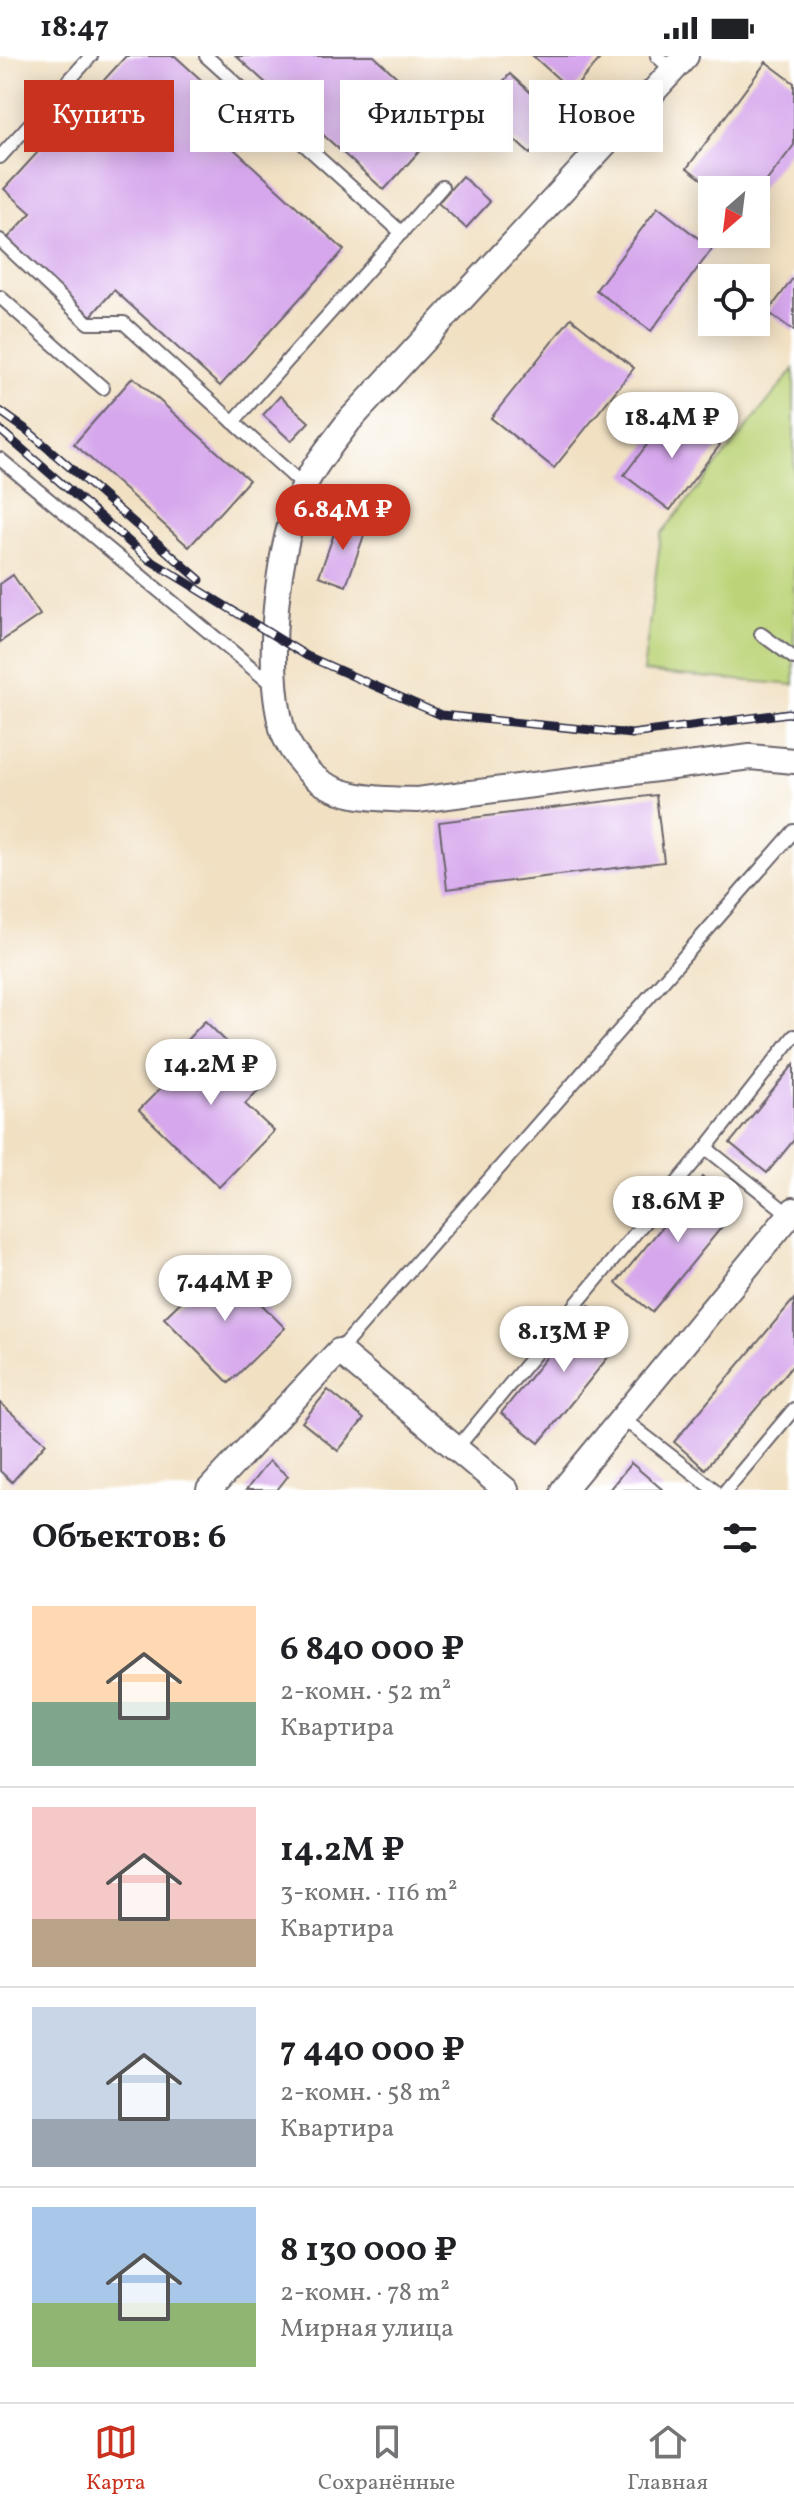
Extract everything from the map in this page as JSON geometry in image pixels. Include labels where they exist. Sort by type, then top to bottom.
[{"type":"street","points":[[672,61],[349,421],[304,486],[281,562],[275,634],[275,687],[283,732],[308,771],[335,790],[376,799],[417,800],[750,757],[794,761]]},
{"type":"street","points":[[563,1490],[792,1212]]},
{"type":"street","points":[[209,1490],[339,1351],[506,1490]]},
{"type":"lane","points":[[0,157],[91,56]]},
{"type":"lane","points":[[206,56],[402,233]]},
{"type":"lane","points":[[233,422],[442,187]]},
{"type":"lane","points":[[0,240],[88,323],[124,323],[304,486]]},
{"type":"lane","points":[[0,297],[103,388]]},
{"type":"lane","points":[[0,459],[275,687]]},
{"type":"lane","points":[[761,634],[794,658]]},
{"type":"lane","points":[[339,1351],[794,831]]},
{"type":"lane","points":[[456,1449],[706,1148],[794,1036]]},
{"type":"lane","points":[[706,1148],[792,1212]]},
{"type":"lane","points":[[726,1490],[794,1409]]},
{"type":"lane","points":[[622,1418],[715,1490]]},
{"type":"green space","points":[[794,369],[794,685],[643,672],[661,534]]},
{"type":"building","points":[[126,56],[175,56],[201,80],[190,80],[190,152],[237,152],[344,250],[220,386],[114,290],[91,316],[6,240],[31,213],[4,189],[38,152],[174,152],[174,80],[104,80]]},
{"type":"building","points":[[236,56],[374,56],[400,80],[340,80],[340,150],[324,136],[324,80],[263,80]]},
{"type":"building","points":[[533,56],[595,56],[599,60],[582,80],[560,80]]},
{"type":"building","points":[[766,62],[794,83],[794,145],[770,177],[698,176],[687,168]]},
{"type":"building","points":[[510,74],[529,91],[530,154],[513,139],[513,80],[505,80]]},
{"type":"building","points":[[342,152],[419,152],[384,190]]},
{"type":"building","points":[[462,176],[490,202],[466,228],[438,203]]},
{"type":"building","points":[[658,207],[698,238],[698,248],[712,249],[651,331],[596,290]]},
{"type":"building","points":[[794,277],[794,331],[770,313]]},
{"type":"building","points":[[571,318],[634,368],[554,468],[491,418]]},
{"type":"building","points":[[133,377],[249,480],[189,547],[74,444]]},
{"type":"building","points":[[280,396],[309,422],[291,441],[263,415]]},
{"type":"building","points":[[674,409],[720,445],[670,510],[624,475]]},
{"type":"building","points":[[340,517],[367,527],[346,586],[319,576]]},
{"type":"building","points":[[13,575],[40,615],[0,642],[0,584]]},
{"type":"building","points":[[656,795],[664,862],[447,889],[439,822]]},
{"type":"building","points":[[205,1021],[267,1081],[245,1104],[274,1131],[219,1187],[139,1110],[193,1055],[182,1045]]},
{"type":"building","points":[[794,1064],[794,1140],[767,1173],[730,1143]]},
{"type":"building","points":[[703,1177],[739,1206],[652,1312],[616,1283]]},
{"type":"building","points":[[221,1263],[285,1328],[229,1383],[164,1318]]},
{"type":"building","points":[[794,1299],[794,1364],[705,1469],[674,1442]]},
{"type":"building","points":[[589,1305],[626,1335],[539,1443],[501,1413]]},
{"type":"building","points":[[328,1390],[364,1419],[338,1451],[302,1422]]},
{"type":"building","points":[[0,1403],[46,1443],[12,1482],[0,1471]]},
{"type":"building","points":[[269,1461],[288,1476],[277,1490],[246,1490]]},
{"type":"building","points":[[631,1463],[663,1490],[609,1490]]},
{"type":"railway","points":[[0,411],[28,431],[200,580]]},
{"type":"railway","points":[[0,430],[150,560],[307,656],[441,715],[632,734],[794,714]]}]
